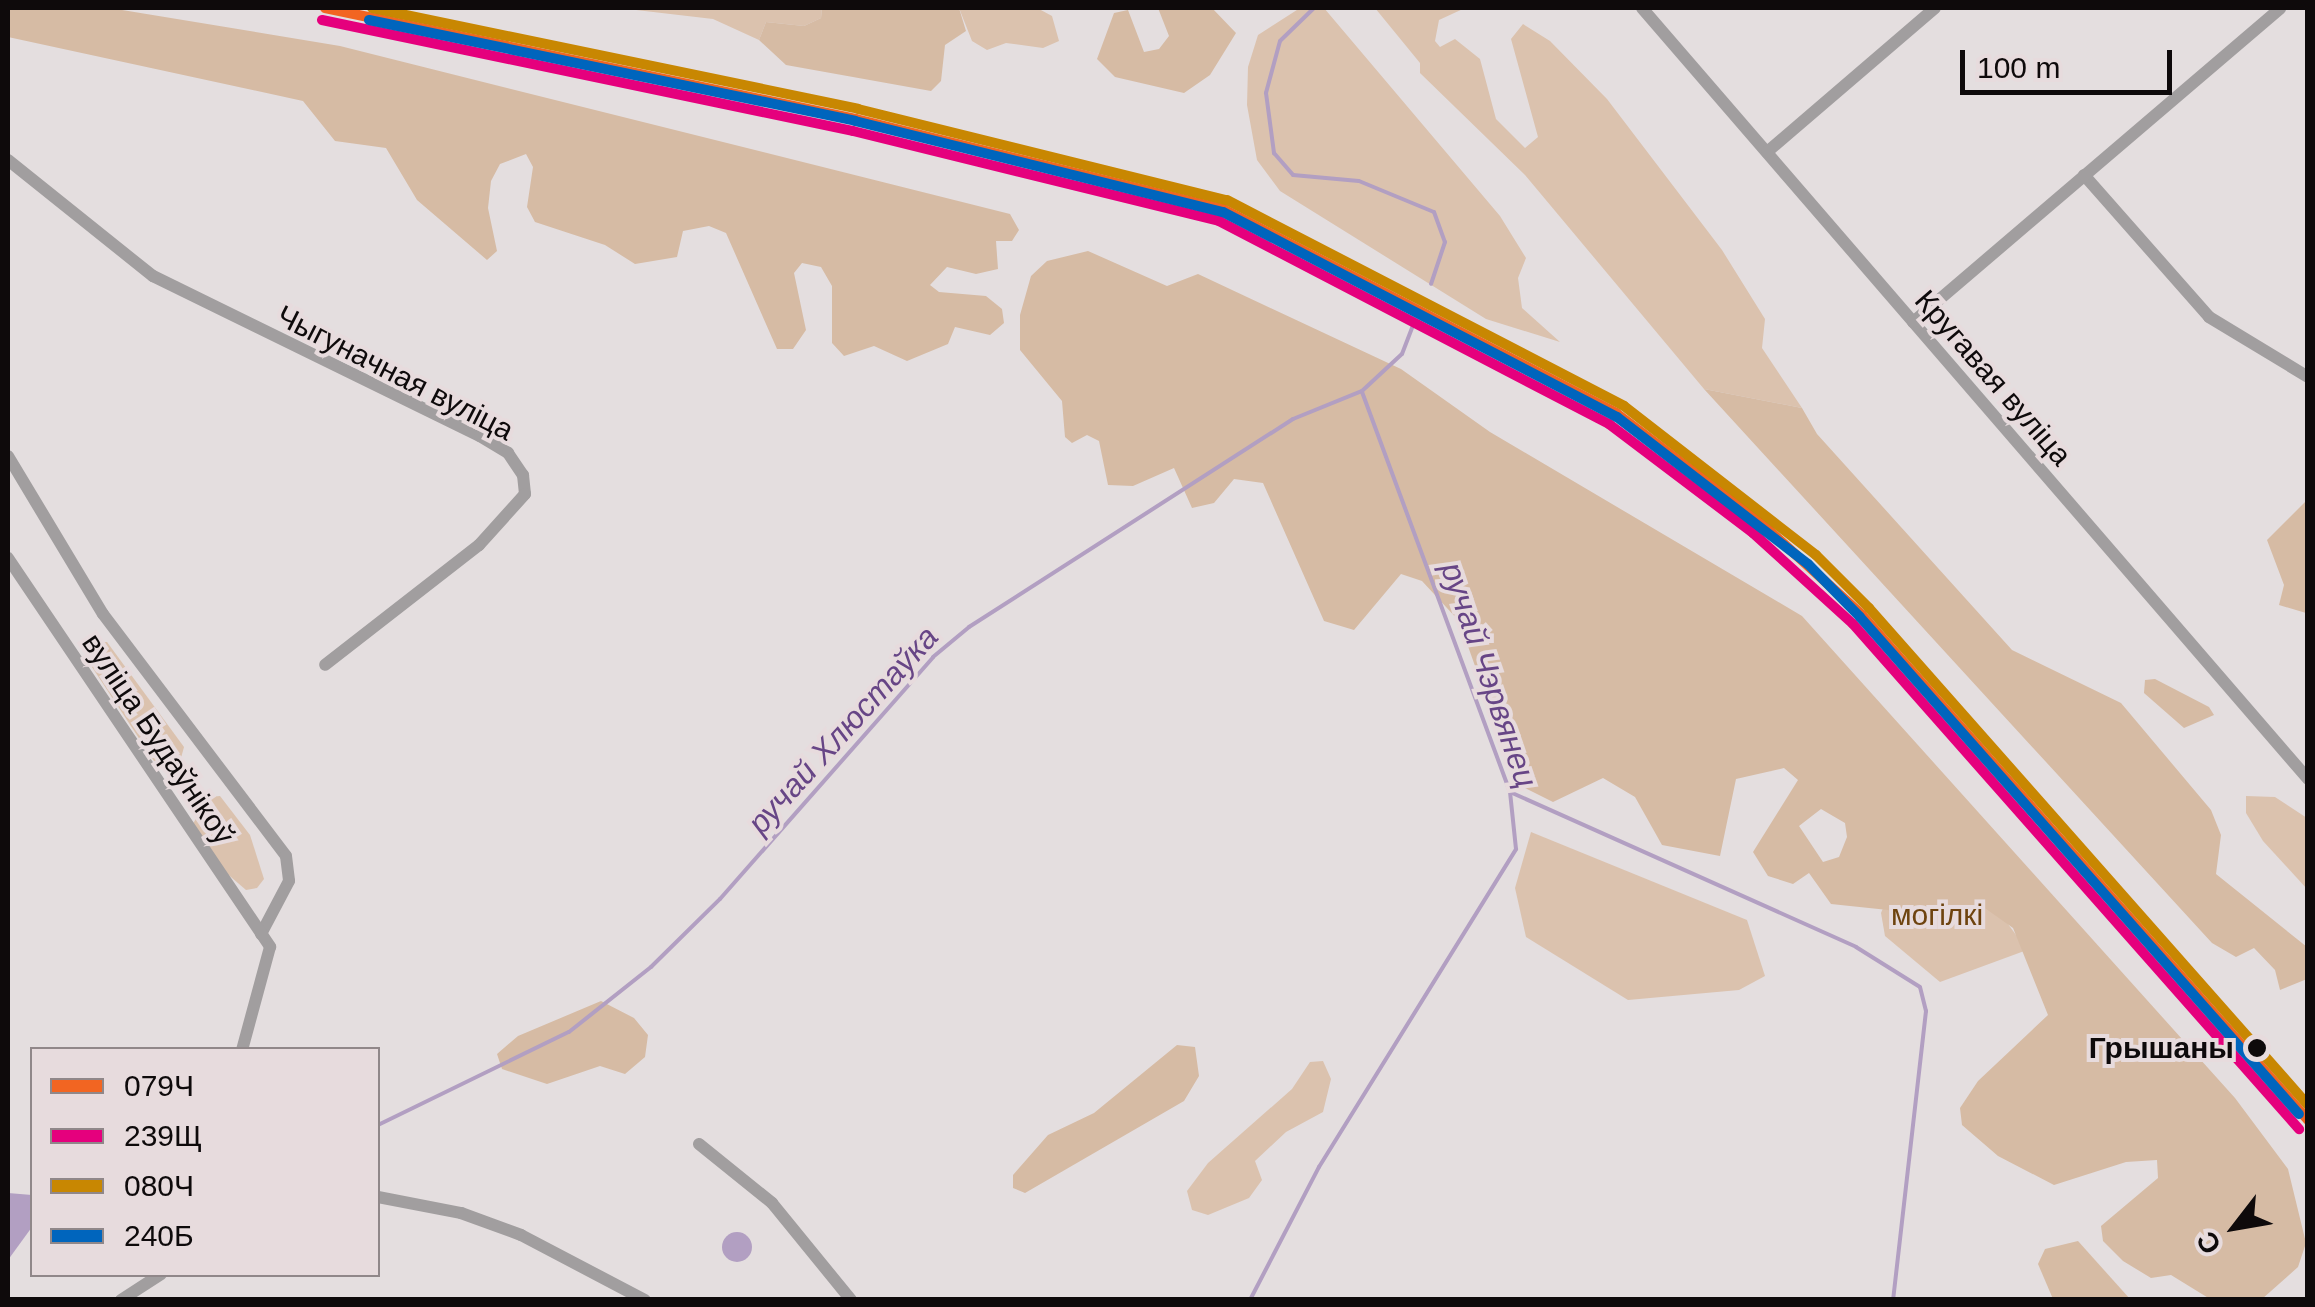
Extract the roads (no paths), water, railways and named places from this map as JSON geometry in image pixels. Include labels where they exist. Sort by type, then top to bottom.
[{"type":"street","name":"Кругавая вуліца","points":[[1642,8],[2308,779]]},
{"type":"street","points":[[1767,152],[1935,8]]},
{"type":"street","points":[[1913,322],[2280,8]]},
{"type":"street","name":"Чыгуначная вуліца","points":[[8,160],[154,276],[480,436],[508,453],[523,475],[525,494],[478,545],[325,664]]},
{"type":"street","points":[[2084,174],[2190,300],[2308,378]]},
{"type":"street","points":[[8,456],[104,614],[286,856],[289,880],[262,934]]},
{"type":"street","name":"вуліца Будаўнікоў","points":[[8,558],[270,947],[243,1047]]},
{"type":"street","points":[[699,1144],[772,1202],[851,1300]]},
{"type":"street","points":[[380,1197],[461,1213],[521,1235],[645,1300]]},
{"type":"street","points":[[121,1300],[156,1277]]},
{"type":"waterway","name":"ручай Чэрвянец","points":[[1314,8],[1280,41],[1266,93],[1274,153],[1293,175],[1359,181],[1434,212],[1445,242],[1431,284]]},
{"type":"waterway","name":"ручай Чэрвянец","points":[[1250,1300],[1319,1167],[1516,849],[1510,792],[1362,391],[1402,354],[1414,322]]},
{"type":"waterway","name":"ручай Хлюстаўка","points":[[380,1124],[569,1032],[651,967],[720,899],[933,657],[969,627],[1293,419],[1362,391]]},
{"type":"waterway","points":[[1510,792],[1856,947],[1920,987],[1926,1011],[1893,1300]]},
{"type":"place","name":"Грышаны","points":[[2257,1048]]},
{"type":"park label","name":"могілкі","points":[[1937,915]]}]
